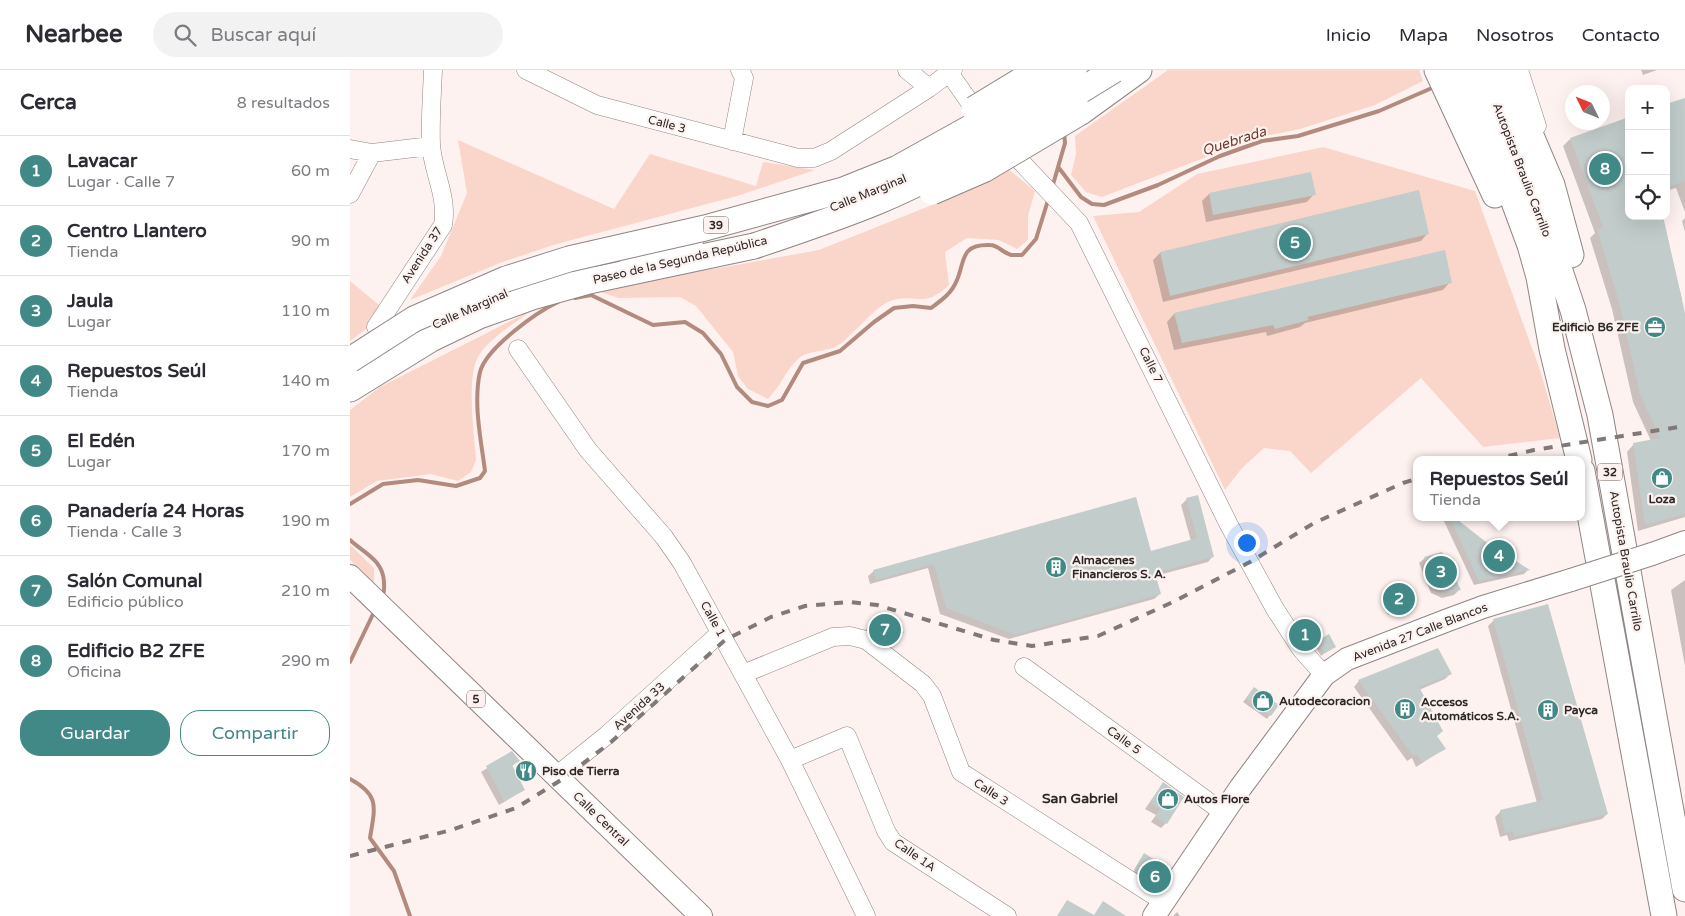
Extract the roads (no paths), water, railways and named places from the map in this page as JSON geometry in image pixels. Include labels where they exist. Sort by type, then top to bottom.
[{"type":"highway","points":[[755,214],[838,181],[964,115],[1038,70]]},
{"type":"highway","name":"Paseo de la Segunda República","points":[[350,390],[431,339],[479,316],[532,296],[589,281],[754,246],[839,217],[925,179],[987,146],[1114,70]]},
{"type":"highway","points":[[754,246],[813,238],[859,223],[976,173],[1081,112],[1139,70]]},
{"type":"highway","points":[[1436,70],[1487,175],[1552,349]]},
{"type":"highway","name":"Autopista Braulio Carrillo","points":[[1459,70],[1494,148],[1530,245],[1539,277],[1552,349],[1578,456]]},
{"type":"highway","name":"Autopista Braulio Carrillo","points":[[1481,70],[1516,150],[1542,218],[1573,310],[1600,415],[1685,889]]},
{"type":"highway","points":[[1503,70],[1552,185],[1587,320],[1600,415]]},
{"type":"highway","name":"Paseo de la Segunda República","points":[[350,360],[414,319],[506,279],[569,259],[705,228],[844,190],[898,168],[1074,77]]},
{"type":"highway","name":"Autopista Braulio Carrillo","points":[[1585,488],[1664,916]]},
{"type":"main road","name":"Avenida 27 Calle Blancos","points":[[1159,909],[1224,813],[1324,675],[1347,659],[1482,607],[1685,542]]},
{"type":"main road","name":"Calle Central","points":[[350,576],[396,623],[701,916]]},
{"type":"street","name":"Avenida 37","points":[[376,327],[442,225],[445,213],[431,146],[433,70]]},
{"type":"street","name":"Calle 3","points":[[526,70],[598,105],[798,158],[814,158],[831,151],[929,88]]},
{"type":"street","points":[[907,70],[929,88],[952,72]]},
{"type":"street","points":[[1519,70],[1530,100],[1552,185]]},
{"type":"street","name":"Calle 7","points":[[952,72],[990,130],[1072,215],[1093,246],[1229,525],[1274,609],[1302,649],[1324,675]]},
{"type":"street","points":[[732,140],[742,74]]},
{"type":"street","name":"Calle Marginal","points":[[350,374],[432,325],[472,305],[545,280],[629,260],[748,236],[806,218],[896,183],[946,159],[1074,77]]},
{"type":"street","points":[[350,149],[372,153],[431,146]]},
{"type":"street","points":[[350,194],[372,153]]},
{"type":"street","name":"Calle 1","points":[[518,350],[588,450],[664,537],[682,563],[790,760],[866,916]]},
{"type":"street","name":"Avenida 33","points":[[556,776],[607,735],[720,633]]},
{"type":"street","name":"Calle 3","points":[[743,674],[833,637],[850,636],[866,640],[923,684],[932,696],[961,772],[1159,909]]},
{"type":"street","name":"Calle 5","points":[[1024,667],[1224,813]]},
{"type":"street","name":"Calle 1A","points":[[790,760],[847,736],[886,831],[893,842],[1007,916]]},
{"type":"waterway","name":"Quebrada","points":[[1059,168],[1081,197],[1092,204],[1104,205],[1158,185],[1220,156],[1262,141],[1298,136],[1379,111],[1432,88]]},
{"type":"waterway","points":[[1052,188],[1065,143],[1064,132]]},
{"type":"waterway","points":[[575,298],[591,295],[653,325],[685,322],[703,333],[721,354],[737,387],[752,402],[768,406],[782,400],[803,363],[840,351],[874,322],[894,308],[913,306],[931,308],[939,302],[952,289],[965,255],[973,247],[993,245],[1005,253],[1022,255],[1036,239],[1049,197]]},
{"type":"waterway","points":[[350,504],[383,484],[418,480],[456,486],[480,478],[485,471],[477,409],[480,372],[492,352],[513,332],[558,302]]},
{"type":"waterway","points":[[350,540],[372,558],[380,568],[384,582],[382,597]]},
{"type":"waterway","points":[[350,662],[375,610]]},
{"type":"waterway","points":[[350,779],[360,785],[371,797],[374,810],[370,838],[394,871],[410,916]]},
{"type":"railway","points":[[1508,456],[1534,450],[1685,426]]},
{"type":"railway","points":[[350,856],[451,830],[516,808],[561,780],[610,743],[725,640],[771,617],[805,606],[849,602],[877,605],[994,640],[1032,646],[1098,636],[1173,602],[1250,562],[1314,523],[1413,480]]},
{"type":"place","name":"Edificio B2 ZFE","points":[[1605,169]]},
{"type":"place","name":"El Edén","points":[[1295,243]]},
{"type":"place","name":"Edificio B6 ZFE","points":[[1655,327]]},
{"type":"place","name":"Loza","points":[[1662,478]]},
{"type":"place","name":"Repuestos Seúl","points":[[1499,556]]},
{"type":"place","name":"Almacenes Financieros S. A.","points":[[1056,567]]},
{"type":"place","name":"Jaula","points":[[1441,572]]},
{"type":"place","name":"Centro Llantero","points":[[1399,599]]},
{"type":"place","name":"Salón Comunal","points":[[885,630]]},
{"type":"place","name":"Lavacar","points":[[1305,635]]},
{"type":"place","name":"Autodecoracion","points":[[1263,701]]},
{"type":"place","name":"Accesos Automáticos S.A.","points":[[1405,709]]},
{"type":"place","name":"Payca","points":[[1548,710]]},
{"type":"place","name":"Piso de Tierra","points":[[526,771]]},
{"type":"place","name":"Autos Flore","points":[[1168,799]]},
{"type":"place","name":"Panadería 24 Horas","points":[[1155,877]]},
{"type":"district","name":"San Gabriel","points":[[1080,798]]}]
